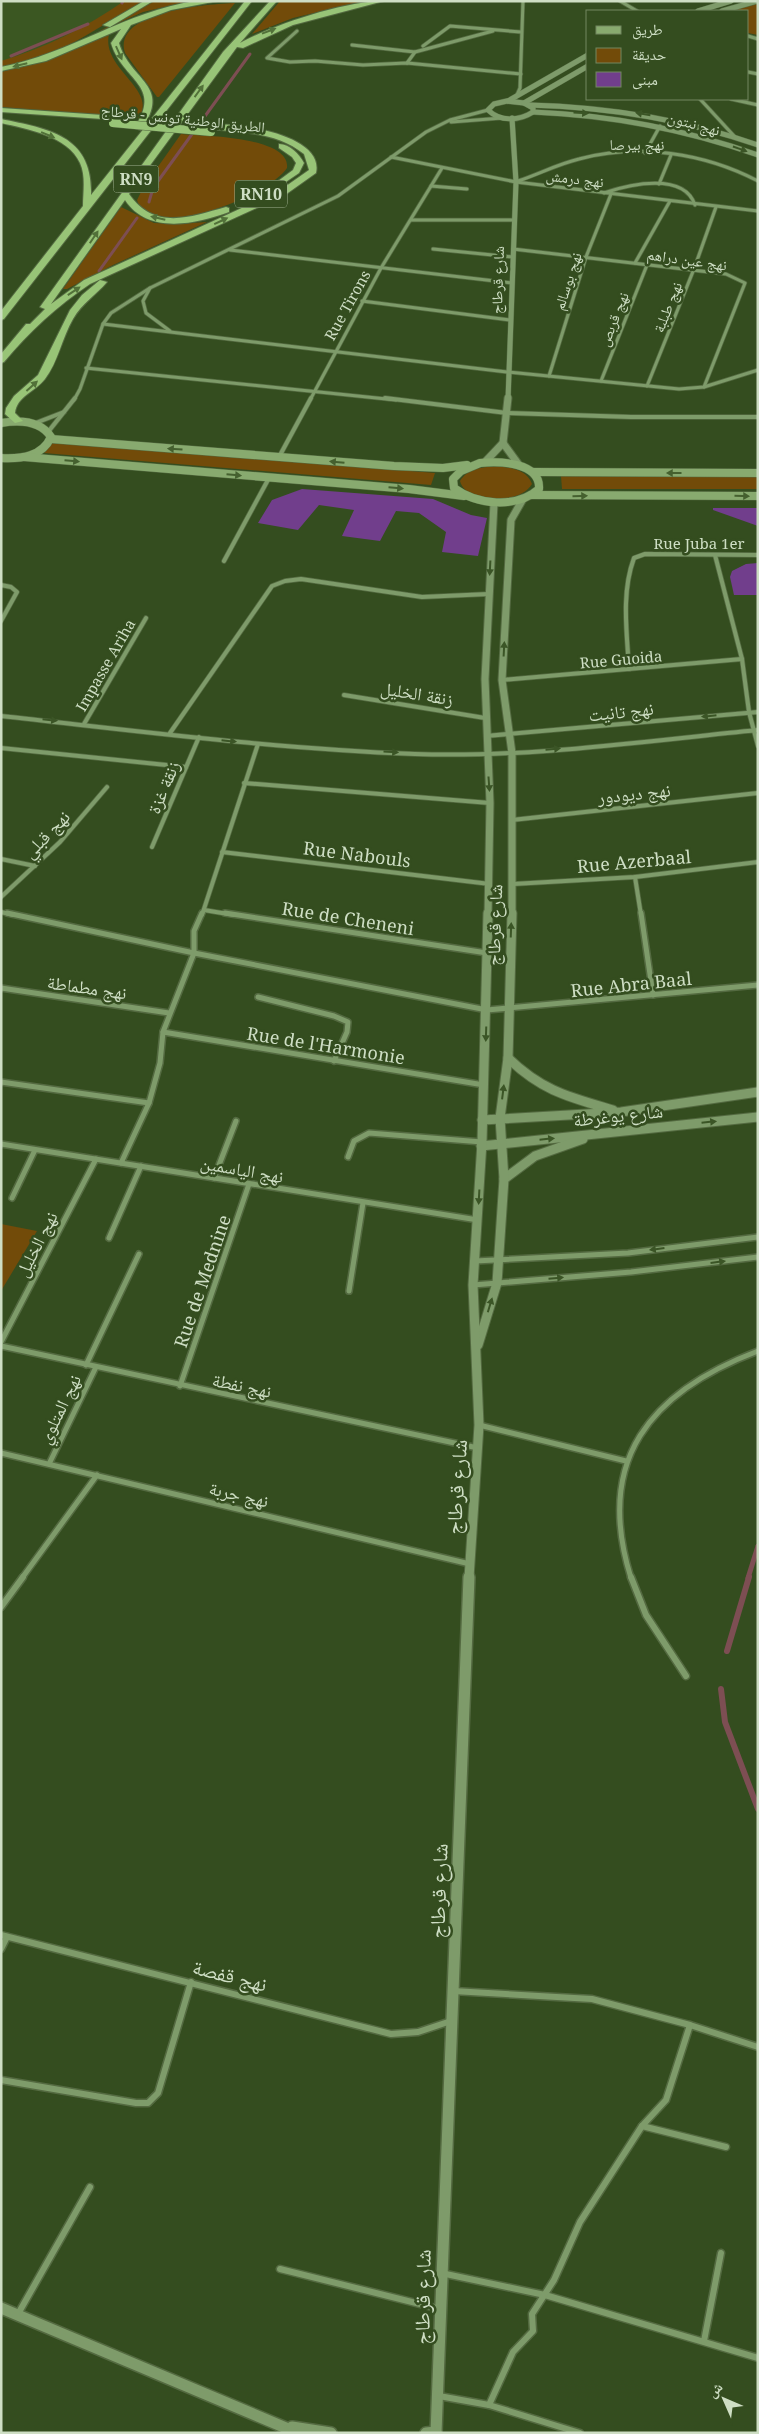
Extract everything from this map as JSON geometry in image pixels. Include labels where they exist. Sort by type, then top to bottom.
[{"type":"highway","points":[[43,60],[69,48],[150,1]]},
{"type":"highway","points":[[1,69],[43,60],[73,49],[142,18],[183,5],[215,1]]},
{"type":"highway","name":"RN9","points":[[1,317],[224,30],[249,1]]},
{"type":"highway","name":"RN9","points":[[1,360],[24,334],[226,54],[274,1]]},
{"type":"highway","points":[[226,54],[260,34],[287,24],[381,1]]},
{"type":"highway","points":[[135,145],[137,130],[148,113],[150,103],[148,95],[122,60],[115,43],[118,37],[130,25],[142,18]]},
{"type":"highway","points":[[1,110],[115,121]]},
{"type":"highway","name":"الطريق الوطنية تونس - قرطاج","points":[[1,114],[209,129],[274,142],[295,155],[299,167],[289,179],[271,190],[215,214],[193,220],[160,219],[146,215],[135,208],[125,194]]},
{"type":"highway","points":[[1,121],[42,132],[74,149],[84,161],[87,172],[87,206]]},
{"type":"highway","points":[[24,334],[59,301],[87,282],[282,193],[299,183],[313,170],[307,153],[293,142],[261,133],[209,129]]},
{"type":"highway","points":[[18,422],[10,414],[10,407],[14,400],[41,378],[72,310],[102,283],[167,246]]},
{"type":"main road","points":[[1,423],[18,422],[33,424],[50,435],[279,457],[443,468],[485,462],[519,465],[539,477],[540,484],[531,495],[523,499],[494,503],[418,489],[24,457],[1,458]]},
{"type":"main road","points":[[24,457],[47,447],[50,435]]},
{"type":"main road","points":[[464,496],[454,488],[453,479],[460,471],[473,465]]},
{"type":"main road","points":[[533,472],[758,473]]},
{"type":"main road","points":[[531,495],[758,496]]},
{"type":"street","points":[[516,97],[520,88],[523,1]]},
{"type":"street","points":[[620,1],[635,10]]},
{"type":"street","points":[[701,10],[731,1]]},
{"type":"street","points":[[726,10],[758,1]]},
{"type":"street","points":[[423,46],[450,26],[521,32]]},
{"type":"street","points":[[352,45],[415,52],[496,30]]},
{"type":"street","points":[[297,31],[267,58],[290,62],[316,61],[364,66],[408,64],[521,74]]},
{"type":"street","points":[[408,64],[415,52]]},
{"type":"street","points":[[50,435],[80,389],[103,324],[111,313],[150,288],[338,196],[426,132],[445,123],[488,110],[494,104],[516,97],[586,56]]},
{"type":"street","points":[[533,112],[533,108],[527,104],[586,67]]},
{"type":"street","points":[[579,71],[586,72]]},
{"type":"street","points":[[701,100],[735,137]]},
{"type":"street","points":[[736,100],[758,105]]},
{"type":"street","name":"نهج نبتون","points":[[507,101],[527,104],[579,105],[657,116],[758,145]]},
{"type":"street","points":[[488,110],[495,116],[503,118]]},
{"type":"street","name":"نهج نبتون","points":[[503,118],[525,116],[533,112],[594,114],[697,135],[758,155]]},
{"type":"street","points":[[445,123],[503,118]]},
{"type":"street","name":"شارع قرطاج","points":[[503,443],[507,413],[516,182],[512,118]]},
{"type":"street","points":[[645,153],[660,126]]},
{"type":"street","name":"نهج بيرصا","points":[[516,182],[567,162],[617,153],[645,153],[712,160],[758,181]]},
{"type":"street","points":[[659,184],[671,155]]},
{"type":"street","name":"نهج درمش","points":[[391,157],[516,182],[603,194],[758,211]]},
{"type":"street","name":"Rue Tirons","points":[[279,457],[362,301],[442,168]]},
{"type":"street","points":[[603,194],[627,186],[659,184],[687,191],[694,199],[695,205]]},
{"type":"street","points":[[431,186],[467,189]]},
{"type":"street","name":"نهج بوسالم","points":[[549,376],[586,257],[611,194]]},
{"type":"street","points":[[635,263],[670,201]]},
{"type":"street","name":"نهج طبلبة","points":[[647,386],[694,270],[716,207]]},
{"type":"street","points":[[411,220],[514,220]]},
{"type":"street","name":"نهج عين دراهم","points":[[513,248],[726,274],[745,283],[704,387]]},
{"type":"street","points":[[433,249],[513,257]]},
{"type":"street","points":[[229,250],[512,284]]},
{"type":"street","name":"نهج قربص","points":[[601,381],[647,265]]},
{"type":"street","points":[[150,288],[144,301],[146,313],[172,333]]},
{"type":"street","points":[[362,301],[510,320]]},
{"type":"street","points":[[103,324],[508,372],[694,390],[758,370]]},
{"type":"street","points":[[86,368],[314,390],[507,413],[631,418],[758,417]]},
{"type":"street","points":[[33,424],[65,412]]},
{"type":"street","points":[[485,462],[503,443],[519,465]]},
{"type":"street","points":[[224,561],[269,478]]},
{"type":"street","name":"شارع قرطاج","points":[[476,1352],[497,1283],[504,1179],[500,1144],[500,1118],[508,1058],[513,884],[512,753],[502,680],[511,520],[523,499]]},
{"type":"street","name":"شارع قرطاج","points":[[433,2432],[439,2396],[441,2273],[452,1991],[470,1564],[479,1425],[473,1285],[482,1144],[487,1010],[490,803],[485,718],[494,503]]},
{"type":"street","name":"Rue Juba 1er","points":[[629,669],[628,584],[630,564],[634,558],[645,554],[758,555]]},
{"type":"street","points":[[715,554],[742,659],[749,712],[756,730],[758,746]]},
{"type":"street","points":[[170,733],[272,586],[285,581],[300,579],[422,597],[489,594]]},
{"type":"street","points":[[1,585],[11,587],[17,592],[1,621]]},
{"type":"street","name":"Impasse Ariha","points":[[84,724],[146,618]]},
{"type":"street","name":"Rue Guoida","points":[[502,680],[742,659]]},
{"type":"street","name":"زنقة الخليل","points":[[344,695],[485,718]]},
{"type":"street","name":"نهج تانيت","points":[[486,736],[510,736],[758,712]]},
{"type":"street","points":[[1,716],[258,744],[416,754],[512,753],[756,730]]},
{"type":"street","name":"زنقة غزة","points":[[152,847],[198,738]]},
{"type":"street","points":[[121,1163],[148,1103],[160,1063],[163,1032],[194,953],[194,931],[204,910],[258,744]]},
{"type":"street","points":[[1,748],[186,767]]},
{"type":"street","points":[[244,783],[490,803]]},
{"type":"street","name":"نهج قبلي","points":[[1,896],[60,842],[107,787]]},
{"type":"street","name":"نهج ديودور","points":[[512,820],[758,793]]},
{"type":"street","name":"Rue Nabouls","points":[[222,852],[490,884]]},
{"type":"street","points":[[1,859],[35,866]]},
{"type":"street","name":"Rue Azerbaal","points":[[513,884],[635,877],[758,862]]},
{"type":"street","points":[[635,877],[653,995]]},
{"type":"street","name":"Rue de Cheneni","points":[[204,910],[488,953]]},
{"type":"street","name":"Rue Abra Baal","points":[[1,912],[194,953],[487,1010],[758,985]]},
{"type":"street","name":"نهج مطماطة","points":[[1,988],[169,1013]]},
{"type":"street","points":[[258,997],[334,1016],[348,1022],[347,1032],[334,1061]]},
{"type":"street","name":"Rue de l'Harmonie","points":[[163,1032],[484,1085]]},
{"type":"street","points":[[508,1058],[528,1077],[539,1084],[575,1099],[621,1112]]},
{"type":"street","points":[[1,1082],[148,1103]]},
{"type":"street","name":"شارع يوغرطة","points":[[482,1120],[621,1112],[758,1092]]},
{"type":"street","name":"شارع يوغرطة","points":[[482,1144],[500,1144],[758,1117]]},
{"type":"street","points":[[214,1178],[236,1121]]},
{"type":"street","points":[[504,1179],[535,1156],[604,1132]]},
{"type":"street","points":[[348,1157],[354,1140],[360,1135],[369,1133],[482,1144]]},
{"type":"street","name":"نهج الياسمين","points":[[1,1144],[478,1220]]},
{"type":"street","points":[[12,1198],[35,1150]]},
{"type":"street","name":"نهج الخليل","points":[[1,1342],[96,1159]]},
{"type":"street","points":[[109,1238],[141,1166]]},
{"type":"street","name":"Rue de Mednine","points":[[180,1386],[249,1184]]},
{"type":"street","points":[[349,1290],[363,1203]]},
{"type":"street","points":[[475,1261],[628,1253],[758,1237]]},
{"type":"street","points":[[86,1365],[139,1254]]},
{"type":"street","points":[[473,1285],[630,1272],[758,1257]]},
{"type":"street","name":"نهج نفطة","points":[[1,1346],[180,1386],[478,1448]]},
{"type":"street","points":[[686,1676],[660,1641],[641,1604],[628,1568],[621,1531],[621,1495],[626,1461],[638,1438],[671,1399],[692,1382],[717,1368],[758,1352]]},
{"type":"street","name":"نهج المتلوي","points":[[49,1464],[96,1367]]},
{"type":"street","points":[[479,1425],[626,1461]]},
{"type":"street","name":"نهج جربة","points":[[1,1452],[470,1564]]},
{"type":"street","points":[[1,1608],[97,1475]]},
{"type":"street","points":[[1,1949],[4,1936]]},
{"type":"street","name":"نهج قفصة","points":[[4,1936],[391,2034],[418,2032],[451,2021]]},
{"type":"street","points":[[1,2080],[136,2103],[148,2103],[158,2093],[191,1982]]},
{"type":"street","points":[[452,1991],[592,1999],[690,2025],[758,2047]]},
{"type":"street","points":[[490,2405],[513,2352],[532,2331],[532,2314],[554,2280],[580,2222],[642,2126],[666,2100],[690,2025]]},
{"type":"street","points":[[642,2126],[726,2147]]},
{"type":"street","points":[[18,2314],[90,2187]]},
{"type":"street","points":[[704,2341],[721,2253]]},
{"type":"street","points":[[280,2269],[440,2309]]},
{"type":"street","points":[[441,2273],[545,2295],[758,2358]]},
{"type":"street","points":[[1,2308],[298,2433]]},
{"type":"street","points":[[439,2396],[490,2405],[580,2433]]},
{"type":"street","points":[[282,2425],[331,2433]]},
{"type":"shaded area","points":[[1,1],[147,1],[125,11],[66,46],[1,67]]},
{"type":"green space","points":[[124,1],[147,1],[65,47],[1,67],[1,61],[34,50],[65,36],[95,20]]},
{"type":"green space","points":[[154,1],[190,1],[143,12],[98,32]]},
{"type":"green space","points":[[280,1],[364,1],[293,18],[252,34]]},
{"type":"green space","points":[[235,3],[159,97],[157,97],[125,53],[125,39],[133,28],[147,19],[185,8]]},
{"type":"green space","points":[[758,3],[758,35],[749,33],[749,10],[731,10]]},
{"type":"green space","points":[[109,34],[109,46],[113,58],[136,88],[141,98],[143,108],[139,118],[1,107],[1,72],[57,57]]},
{"type":"green space","points":[[181,134],[224,137],[260,144],[275,149],[284,157],[287,168],[276,179],[259,190],[211,211],[186,217],[164,218],[147,213],[137,200],[143,188]]},
{"type":"green space","points":[[121,207],[154,223],[207,222],[113,265],[67,289],[63,289]]},
{"type":"green space","points":[[51,441],[435,473],[431,485],[44,453]]},
{"type":"green space","points":[[498,466],[523,473],[530,479],[532,484],[526,491],[506,499],[482,498],[472,495],[464,489],[460,481],[467,473],[482,468]]},
{"type":"green space","points":[[561,476],[758,476],[758,489],[562,489]]},
{"type":"green space","points":[[1,1224],[37,1231],[1,1291]]},
{"type":"building","points":[[302,489],[433,499],[471,515],[487,518],[478,556],[442,552],[446,532],[419,513],[396,511],[380,541],[342,536],[354,510],[319,505],[298,530],[258,523],[272,500]]},
{"type":"building","points":[[713,508],[758,508],[758,526],[713,510]]},
{"type":"building","points":[[758,563],[758,595],[734,595],[730,577],[732,571],[746,564]]},
{"type":"waterway","points":[[11,56],[88,24]]},
{"type":"waterway","points":[[149,202],[153,188],[250,54]]},
{"type":"waterway","points":[[99,271],[137,218]]},
{"type":"waterway","points":[[748,1578],[758,1546]]},
{"type":"waterway","points":[[727,1651],[749,1577]]},
{"type":"waterway","points":[[721,1689],[725,1722],[758,1809]]}]
